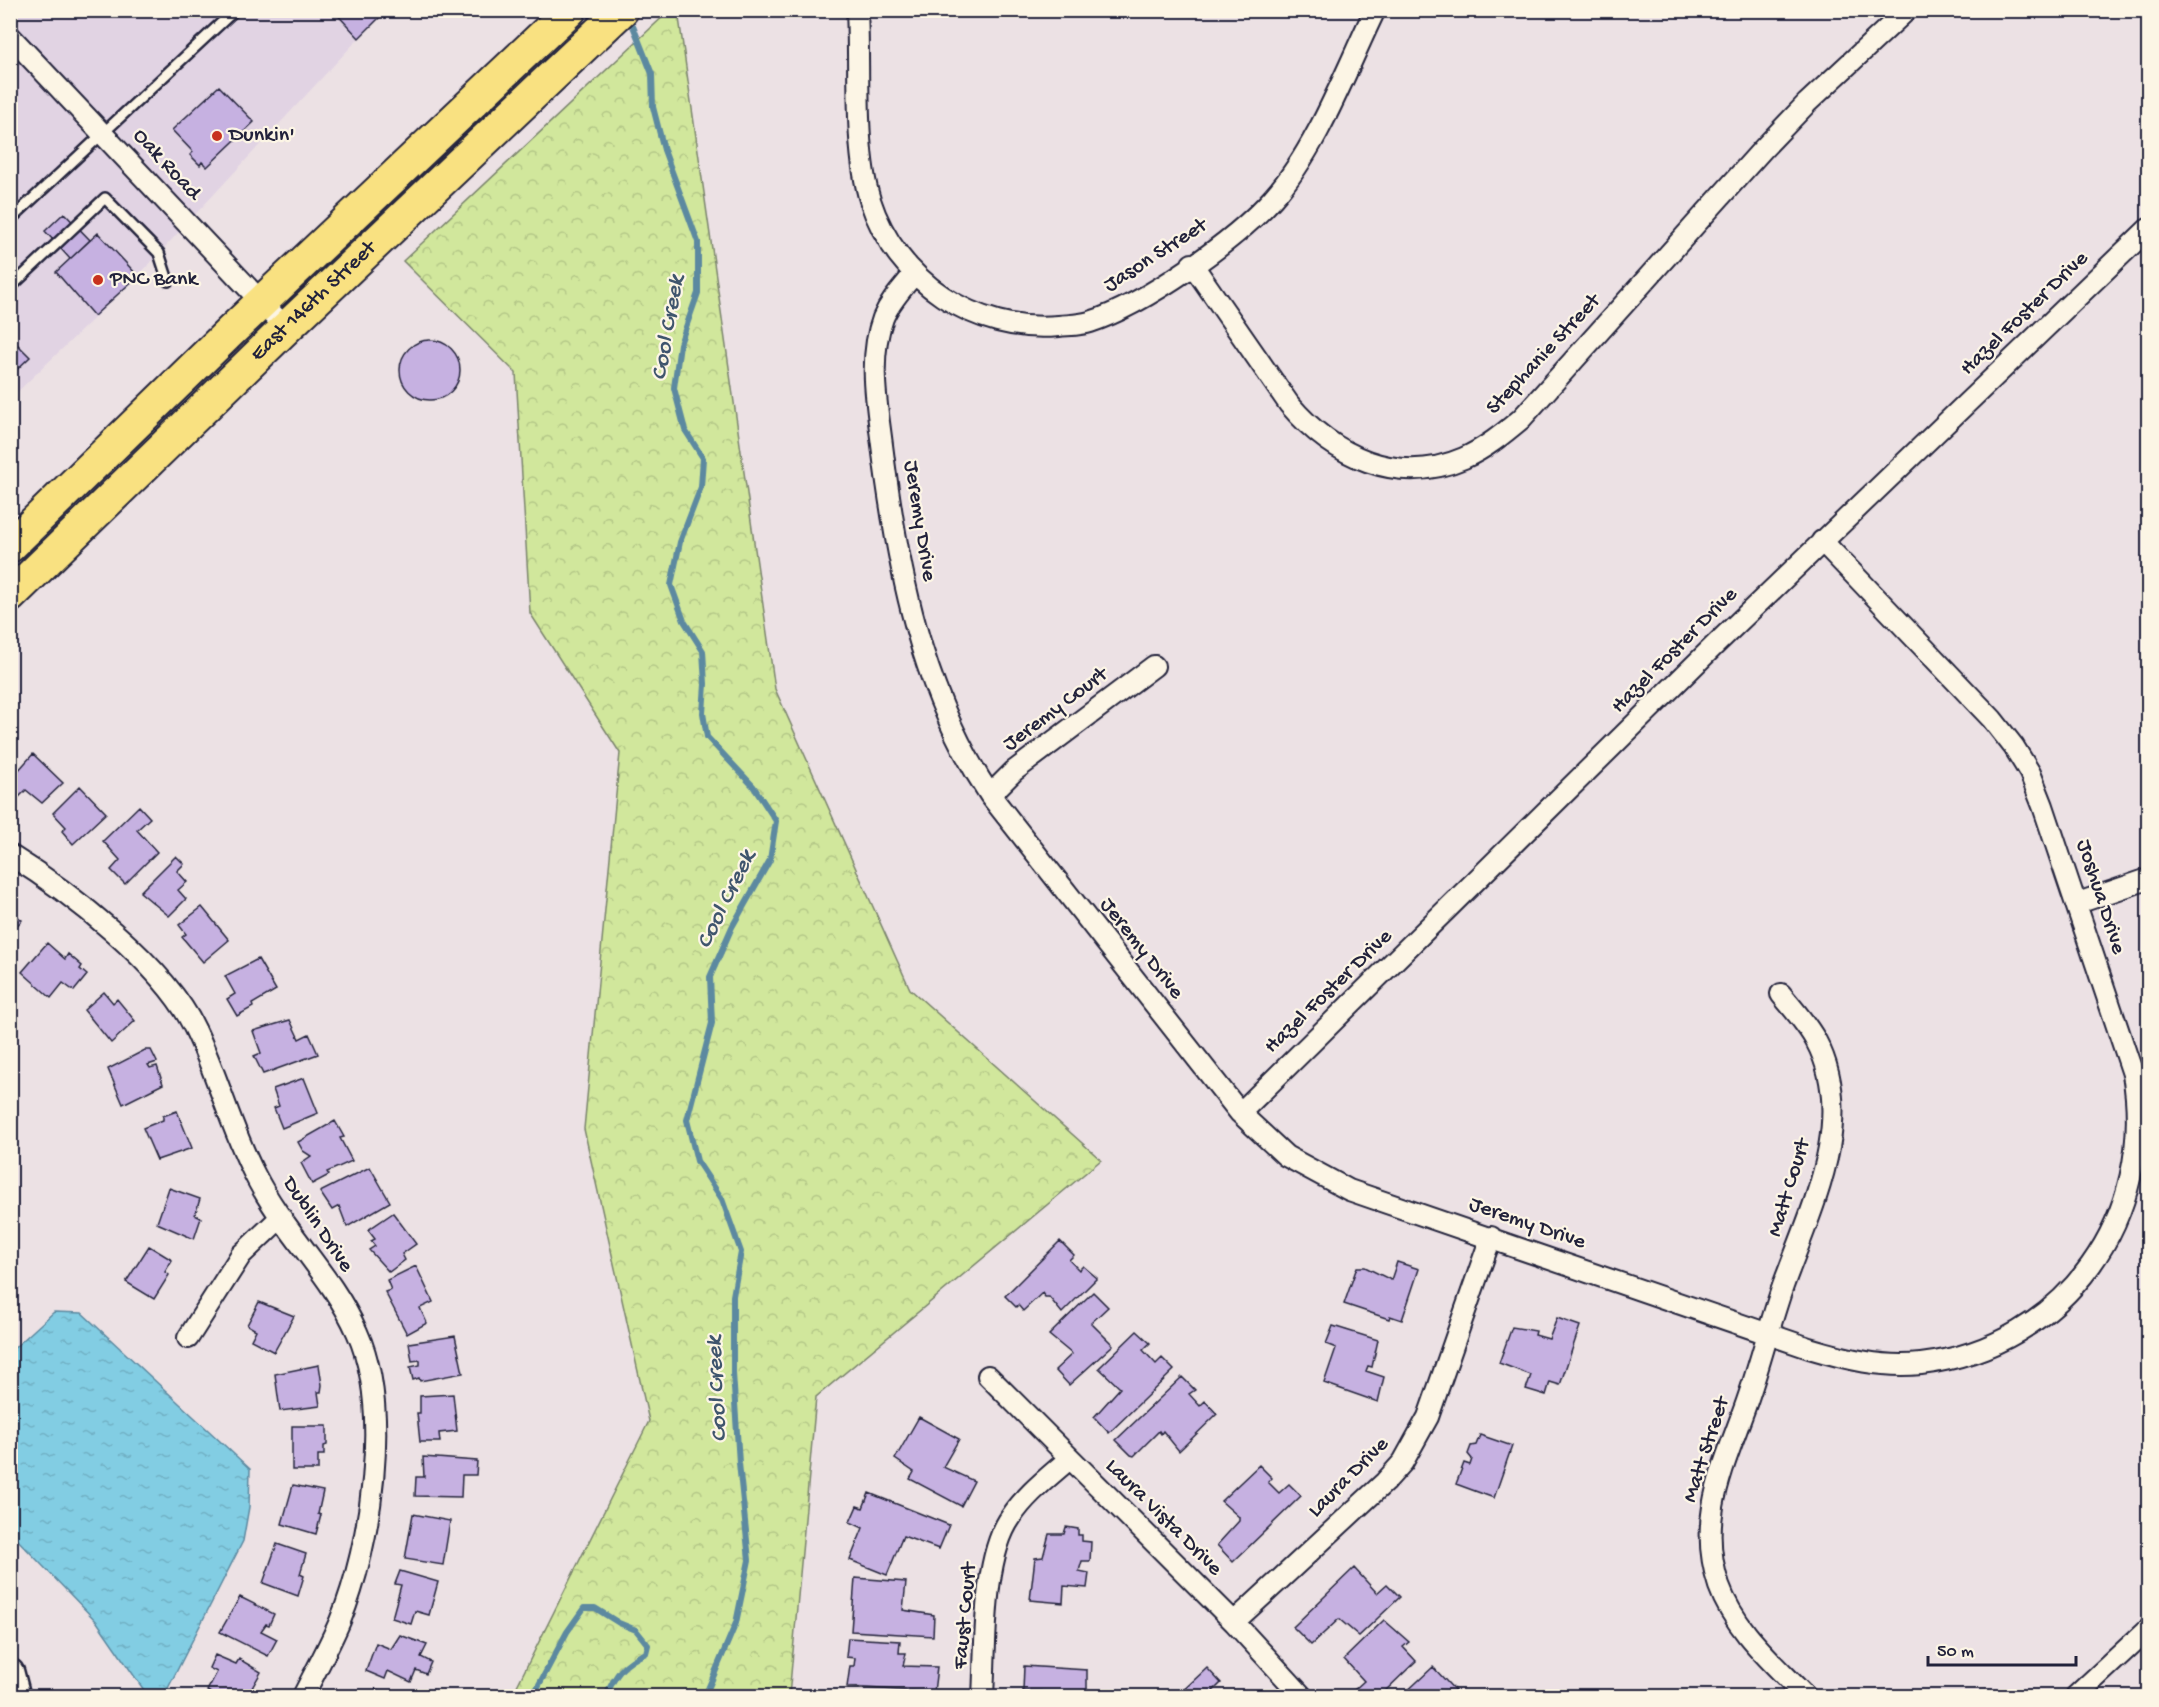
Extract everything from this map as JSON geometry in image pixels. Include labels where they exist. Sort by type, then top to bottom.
[{"type":"main road","name":"East 146th Street","points":[[10,596],[286,328],[622,10]]},
{"type":"main road","name":"East 146th Street","points":[[10,546],[565,15]]},
{"type":"street","name":"Jason Street","points":[[857,10],[865,180],[881,227],[914,274],[935,292],[995,322],[1024,327],[1088,323],[1123,310],[1192,264],[1257,214],[1298,166],[1374,11]]},
{"type":"street","name":"Stephanie Street","points":[[1192,264],[1289,404],[1329,443],[1376,466],[1403,470],[1435,467],[1463,458],[1490,444],[1521,419],[1762,149],[1807,103],[1907,10]]},
{"type":"street","name":"Oak Road","points":[[10,36],[286,328]]},
{"type":"street","name":"Hazel Foster Drive","points":[[1240,1113],[1822,541],[2148,229]]},
{"type":"street","name":"Jeremy Drive","points":[[914,274],[893,299],[883,318],[876,361],[875,387],[892,530],[907,596],[950,728],[965,759],[990,795],[1240,1113],[1286,1156],[1319,1176],[1349,1190],[1768,1333]]},
{"type":"street","name":"Joshua Drive","points":[[1768,1333],[1852,1360],[1885,1364],[1919,1364],[1957,1358],[1994,1345],[2027,1326],[2059,1302],[2092,1263],[2109,1238],[2124,1204],[2143,1130],[2133,1074],[2078,903],[2030,772],[1992,719],[1822,541]]},
{"type":"street","name":"Jeremy Court","points":[[990,795],[1014,771],[1154,666]]},
{"type":"street","name":"Dublin Drive","points":[[10,855],[79,905],[133,950],[166,982],[194,1027],[254,1174],[344,1307],[358,1334],[374,1407],[375,1454],[364,1544],[340,1621],[303,1696]]},
{"type":"street","points":[[2078,903],[2148,879]]},
{"type":"street","name":"Matt Court","points":[[1768,1333],[1821,1180],[1830,1145],[1832,1119],[1831,1092],[1816,1042],[1781,994]]},
{"type":"street","points":[[188,1338],[241,1255],[281,1217]]},
{"type":"street","name":"Laura Drive","points":[[1234,1622],[1385,1482],[1403,1462],[1428,1417],[1491,1237]]},
{"type":"street","name":"Matt Street","points":[[1768,1333],[1760,1365],[1717,1485],[1711,1511],[1709,1535],[1720,1587],[1730,1610],[1744,1632],[1805,1696]]},
{"type":"street","name":"Laura Vista Drive","points":[[988,1376],[1234,1622],[1302,1696]]},
{"type":"street","name":"Faust Court","points":[[983,1696],[991,1574],[1000,1538],[1009,1519],[1026,1497],[1069,1459]]},
{"type":"street","points":[[2076,1696],[2148,1629]]},
{"type":"street","points":[[10,1673],[16,1696]]},
{"type":"lane","points":[[10,220],[235,10]]},
{"type":"lane","points":[[13,285],[105,198],[159,253],[168,281]]},
{"type":"shaded area","points":[[11,11],[387,11],[359,38],[138,276],[11,398]]},
{"type":"green space","points":[[669,11],[678,11],[775,689],[910,989],[1101,1160],[816,1397],[789,1696],[512,1696],[649,1421],[584,1129],[620,753],[530,613],[516,373],[403,261]]},
{"type":"water","points":[[54,1312],[82,1313],[250,1469],[249,1507],[243,1541],[164,1696],[148,1696],[97,1622],[11,1533],[11,1351]]},
{"type":"building","points":[[333,10],[387,10],[359,38]]},
{"type":"building","points":[[219,86],[254,122],[207,167],[202,162],[200,165],[190,155],[193,152],[172,130]]},
{"type":"building","points":[[64,213],[90,240],[70,259],[45,231]]},
{"type":"building","points":[[98,233],[138,276],[94,316],[56,272]]},
{"type":"building","points":[[10,337],[30,357],[10,376]]},
{"type":"building","points":[[424,340],[436,340],[447,345],[455,353],[460,370],[458,382],[447,395],[436,400],[424,400],[413,395],[405,387],[400,376],[400,364],[405,353],[413,345]]},
{"type":"building","points":[[33,754],[63,783],[42,803],[26,790],[15,801],[10,797],[10,766],[17,772]]},
{"type":"building","points":[[80,786],[106,813],[73,844],[62,831],[66,827],[53,813]]},
{"type":"building","points":[[139,806],[150,818],[137,830],[157,852],[125,884],[111,870],[120,860],[103,841]]},
{"type":"building","points":[[176,856],[184,864],[177,871],[187,882],[178,890],[186,899],[169,916],[140,892]]},
{"type":"building","points":[[202,907],[229,940],[203,962],[182,937],[186,934],[179,925]]},
{"type":"building","points":[[10,910],[22,920],[10,933]]},
{"type":"building","points":[[47,943],[65,959],[68,954],[82,966],[80,969],[87,975],[74,991],[63,983],[51,998],[22,972]]},
{"type":"building","points":[[258,959],[276,990],[237,1016],[227,999],[235,994],[225,976]]},
{"type":"building","points":[[104,992],[113,1003],[117,999],[135,1021],[111,1043],[84,1010]]},
{"type":"building","points":[[290,1020],[299,1039],[309,1034],[318,1054],[263,1074],[254,1056],[261,1053],[253,1031]]},
{"type":"building","points":[[145,1050],[151,1050],[157,1062],[148,1065],[150,1068],[157,1066],[163,1084],[123,1104],[108,1069]]},
{"type":"building","points":[[304,1078],[318,1113],[282,1128],[274,1108],[279,1106],[273,1089]]},
{"type":"building","points":[[177,1111],[192,1148],[157,1160],[143,1128]]},
{"type":"building","points":[[335,1121],[344,1137],[340,1138],[352,1161],[327,1172],[329,1175],[312,1184],[301,1163],[311,1156],[303,1151],[298,1142]]},
{"type":"building","points":[[370,1167],[390,1202],[347,1227],[339,1206],[332,1210],[320,1192]]},
{"type":"building","points":[[169,1188],[200,1199],[195,1215],[201,1218],[194,1239],[157,1223]]},
{"type":"building","points":[[393,1213],[416,1244],[402,1254],[405,1260],[389,1272],[369,1250],[375,1246],[371,1241],[375,1239],[368,1230]]},
{"type":"building","points":[[1060,1241],[1074,1255],[1069,1260],[1079,1270],[1083,1266],[1097,1278],[1062,1313],[1049,1297],[1045,1297],[1042,1293],[1023,1311],[1018,1305],[1016,1307],[1005,1296]]},
{"type":"building","points":[[149,1246],[172,1260],[165,1272],[169,1275],[154,1299],[126,1282]]},
{"type":"building","points":[[1397,1262],[1419,1269],[1402,1320],[1390,1316],[1389,1319],[1344,1304],[1357,1267],[1365,1267],[1391,1280]]},
{"type":"building","points":[[416,1266],[433,1302],[420,1308],[427,1323],[407,1334],[385,1292],[391,1290],[387,1280]]},
{"type":"building","points":[[1093,1292],[1108,1307],[1091,1323],[1113,1345],[1069,1385],[1055,1370],[1072,1354],[1049,1335]]},
{"type":"building","points":[[259,1302],[294,1316],[274,1352],[251,1340],[256,1330],[247,1325]]},
{"type":"building","points":[[1557,1318],[1580,1326],[1560,1385],[1550,1382],[1546,1395],[1526,1389],[1531,1375],[1499,1363],[1512,1327],[1536,1331],[1535,1335],[1549,1339]]},
{"type":"building","points":[[1333,1326],[1378,1340],[1372,1367],[1368,1366],[1366,1371],[1384,1377],[1378,1402],[1324,1383],[1336,1348],[1326,1344]]},
{"type":"building","points":[[1137,1331],[1150,1343],[1143,1350],[1156,1364],[1162,1358],[1174,1370],[1109,1433],[1094,1417],[1120,1388],[1099,1368]]},
{"type":"building","points":[[455,1336],[463,1373],[420,1381],[419,1378],[413,1380],[410,1367],[420,1365],[420,1360],[412,1361],[409,1343]]},
{"type":"building","points":[[319,1365],[322,1385],[321,1392],[318,1392],[320,1406],[280,1411],[275,1374]]},
{"type":"building","points":[[1182,1377],[1195,1390],[1189,1394],[1200,1406],[1205,1401],[1217,1414],[1179,1451],[1163,1431],[1161,1434],[1159,1431],[1134,1456],[1131,1455],[1116,1440]]},
{"type":"building","points":[[453,1394],[457,1431],[439,1433],[440,1442],[420,1442],[417,1413],[420,1413],[420,1396]]},
{"type":"building","points":[[919,1417],[959,1439],[943,1467],[974,1481],[961,1506],[910,1479],[914,1472],[895,1459]]},
{"type":"building","points":[[292,1426],[327,1426],[327,1445],[324,1446],[324,1455],[318,1455],[318,1470],[292,1470]]},
{"type":"building","points":[[1480,1435],[1512,1446],[1494,1498],[1456,1484],[1464,1463],[1470,1465],[1472,1459],[1468,1454],[1471,1446],[1476,1445]]},
{"type":"building","points":[[423,1457],[477,1461],[476,1475],[462,1475],[461,1497],[415,1496],[416,1477],[424,1477]]},
{"type":"building","points":[[1259,1465],[1272,1478],[1268,1482],[1279,1493],[1289,1484],[1301,1496],[1233,1562],[1217,1545],[1239,1521],[1239,1517],[1221,1501]]},
{"type":"building","points":[[293,1485],[323,1491],[318,1514],[321,1515],[316,1534],[282,1524]]},
{"type":"building","points":[[869,1493],[949,1525],[939,1549],[903,1536],[887,1575],[850,1560],[863,1528],[850,1522],[857,1506],[863,1508]]},
{"type":"building","points":[[413,1514],[450,1521],[443,1565],[405,1559]]},
{"type":"building","points":[[1066,1527],[1078,1529],[1078,1535],[1082,1535],[1082,1541],[1091,1542],[1090,1561],[1082,1561],[1079,1571],[1089,1573],[1087,1588],[1064,1586],[1063,1603],[1030,1600],[1035,1558],[1043,1557],[1049,1534],[1064,1534]]},
{"type":"building","points":[[277,1544],[306,1554],[300,1574],[304,1576],[298,1596],[263,1583]]},
{"type":"building","points":[[1354,1568],[1377,1593],[1387,1584],[1400,1597],[1359,1636],[1339,1619],[1311,1645],[1293,1627]]},
{"type":"building","points":[[400,1571],[438,1582],[429,1615],[415,1611],[411,1624],[392,1618],[401,1585],[395,1584]]},
{"type":"building","points":[[855,1578],[906,1582],[903,1610],[934,1615],[933,1636],[851,1631]]},
{"type":"building","points":[[240,1597],[274,1614],[269,1625],[266,1624],[261,1631],[277,1639],[268,1656],[220,1632]]},
{"type":"building","points":[[1384,1620],[1409,1642],[1403,1647],[1416,1661],[1380,1696],[1359,1696],[1353,1691],[1364,1681],[1344,1659]]},
{"type":"building","points":[[400,1635],[427,1645],[421,1657],[431,1662],[426,1674],[416,1670],[411,1682],[388,1671],[385,1679],[366,1671],[376,1643],[391,1649]]},
{"type":"building","points":[[848,1638],[900,1641],[899,1653],[906,1653],[903,1666],[937,1667],[934,1692],[847,1687],[850,1666],[854,1666],[855,1658],[846,1657]]},
{"type":"building","points":[[215,1655],[236,1664],[239,1659],[261,1672],[249,1693],[243,1690],[237,1696],[217,1696],[207,1691],[217,1672],[209,1668]]},
{"type":"building","points":[[1024,1666],[1087,1670],[1087,1689],[1095,1691],[1094,1696],[1041,1696],[1042,1691],[1023,1691]]},
{"type":"building","points":[[1433,1667],[1460,1696],[1402,1696]]},
{"type":"building","points":[[1207,1668],[1221,1683],[1213,1691],[1219,1696],[1177,1696]]},
{"type":"building","points":[[376,1689],[391,1696],[372,1696]]},
{"type":"waterway","name":"Cool Creek","points":[[629,16],[652,74],[653,107],[664,150],[698,242],[698,293],[680,344],[674,388],[685,430],[703,458],[701,487],[680,542],[671,585],[684,621],[703,651],[705,684],[703,713],[707,737],[753,786],[776,821],[770,860],[732,927],[710,977],[712,1023],[687,1120],[697,1161],[722,1199],[741,1252],[733,1296],[733,1373],[749,1560],[736,1623],[705,1696]]},
{"type":"waterway","points":[[533,1696],[567,1632],[584,1608],[595,1608],[619,1623],[636,1630],[648,1645],[646,1653],[631,1661],[621,1670],[606,1696]]},
{"type":"place","name":"Dunkin'","points":[[217,136]]},
{"type":"place","name":"PNC Bank","points":[[98,280]]}]
